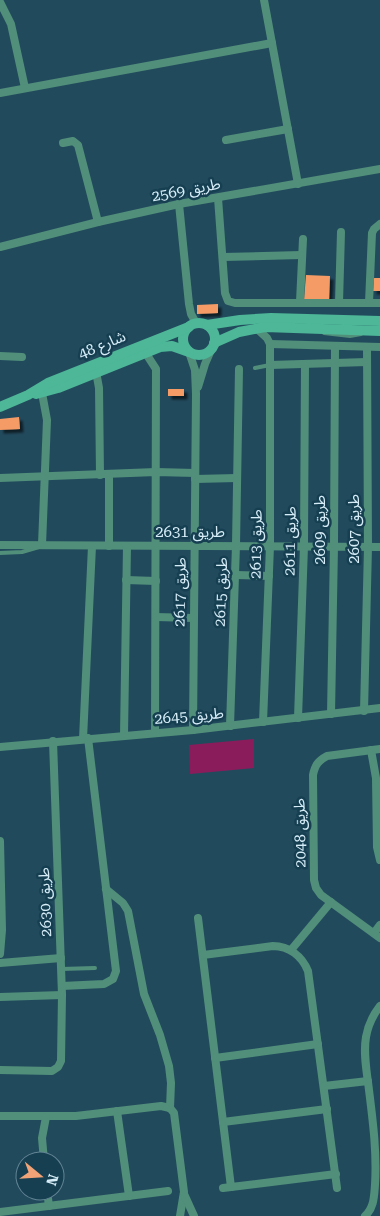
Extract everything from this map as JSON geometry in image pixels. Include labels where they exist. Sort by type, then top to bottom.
[{"type":"street","points":[[264,0],[298,184]]},
{"type":"street","points":[[0,2],[10,24],[25,88]]},
{"type":"street","points":[[0,93],[272,42]]},
{"type":"street","points":[[226,140],[288,129]]},
{"type":"street","points":[[63,143],[73,141],[78,145],[98,222]]},
{"type":"street","name":"طريق 2569","points":[[0,246],[179,204],[380,169]]},
{"type":"street","points":[[218,198],[226,298],[231,303],[380,303]]},
{"type":"street","points":[[179,204],[190,309],[197,325],[214,332],[213,345]]},
{"type":"street","points":[[369,303],[372,233],[380,224]]},
{"type":"street","points":[[339,303],[341,232]]},
{"type":"street","points":[[300,302],[302,239]]},
{"type":"street","points":[[223,257],[301,255]]},
{"type":"street","points":[[240,320],[245,304]]},
{"type":"street","name":"شارع 48","points":[[0,407],[28,395],[48,383],[197,325],[240,320],[303,318],[380,321]]},
{"type":"street","points":[[197,325],[184,334],[183,339],[189,352],[198,355],[204,354],[213,345],[231,334],[256,328],[380,331]]},
{"type":"street","points":[[256,328],[267,338],[270,344],[380,347]]},
{"type":"street","name":"طريق 2613","points":[[263,722],[270,546],[270,344]]},
{"type":"street","name":"طريق 2617","points":[[196,394],[213,345]]},
{"type":"street","name":"شارع 48","points":[[28,395],[42,392],[145,352],[166,346],[189,352]]},
{"type":"street","name":"طريق 2609","points":[[331,714],[335,346]]},
{"type":"street","name":"طريق 2607","points":[[364,711],[368,547],[367,348]]},
{"type":"street","points":[[145,352],[156,369],[155,733]]},
{"type":"street","name":"طريق 2617","points":[[189,352],[195,370],[196,394],[193,730]]},
{"type":"street","points":[[0,356],[22,357]]},
{"type":"street","points":[[270,366],[367,362]]},
{"type":"street","name":"طريق 2611","points":[[298,718],[304,546],[305,364]]},
{"type":"street","name":"طريق 2615","points":[[230,726],[239,369]]},
{"type":"street","points":[[94,373],[100,388],[100,475]]},
{"type":"street","points":[[42,392],[47,420],[42,545]]},
{"type":"street","points":[[0,478],[156,472],[237,478]]},
{"type":"street","points":[[109,474],[109,546]]},
{"type":"street","name":"طريق 2631","points":[[0,545],[380,547]]},
{"type":"street","points":[[62,986],[104,984],[109,982],[116,971],[85,739],[92,546]]},
{"type":"street","points":[[124,735],[127,546]]},
{"type":"street","points":[[235,574],[269,576]]},
{"type":"street","points":[[126,580],[156,581]]},
{"type":"street","points":[[156,617],[193,618]]},
{"type":"street","name":"طريق 2645","points":[[0,747],[193,730],[380,708]]},
{"type":"street","name":"طريق 2630","points":[[0,1070],[52,1070],[58,1067],[61,1061],[62,986],[53,742]]},
{"type":"street","name":"طريق 2048","points":[[377,936],[321,895],[316,888],[314,880],[313,775],[314,767],[319,760],[327,756],[380,749]]},
{"type":"street","points":[[371,750],[376,778],[377,847],[380,860]]},
{"type":"street","points":[[0,841],[0,954]]},
{"type":"street","points":[[106,890],[123,903],[128,911],[144,994],[160,1035],[169,1066],[171,1083],[170,1108],[174,1114],[184,1192],[194,1216]]},
{"type":"street","points":[[291,950],[331,902]]},
{"type":"street","points":[[198,918],[223,1122],[227,1187],[336,1174]]},
{"type":"street","points":[[377,936],[380,925]]},
{"type":"street","points":[[203,955],[280,946],[291,950],[305,963],[308,971],[337,1188]]},
{"type":"street","points":[[0,963],[61,958]]},
{"type":"street","points":[[0,997],[62,995]]},
{"type":"street","points":[[367,1214],[375,1196],[377,1132],[365,1052],[366,1037],[374,1014],[380,1006]]},
{"type":"street","points":[[215,1058],[318,1044]]},
{"type":"street","points":[[324,1086],[368,1081]]},
{"type":"street","points":[[0,1116],[76,1116],[161,1106],[170,1108]]},
{"type":"street","points":[[223,1122],[327,1109]]},
{"type":"street","points":[[117,1111],[129,1196]]},
{"type":"street","points":[[43,1151],[42,1138],[46,1117]]},
{"type":"street","points":[[376,1173],[380,1182]]},
{"type":"street","points":[[0,1212],[168,1191]]},
{"type":"street","points":[[180,1216],[184,1192]]},
{"type":"street","points":[[48,1201],[49,1206]]},
{"type":"street","points":[[367,1214],[380,1208]]},
{"type":"lane","points":[[255,368],[270,366]]},
{"type":"lane","points":[[0,553],[22,552],[36,549],[42,545]]},
{"type":"lane","points":[[61,969],[95,968]]},
{"type":"shaded area","points":[[254,739],[254,768],[190,774],[189,745]]},
{"type":"building","points":[[306,275],[330,276],[329,301],[304,300]]},
{"type":"building","points":[[374,278],[380,278],[380,291],[373,291]]},
{"type":"building","points":[[218,304],[218,313],[197,314],[197,305]]},
{"type":"building","points":[[168,389],[184,389],[184,396],[168,396]]},
{"type":"building","points":[[19,417],[20,429],[0,430],[0,419]]}]
